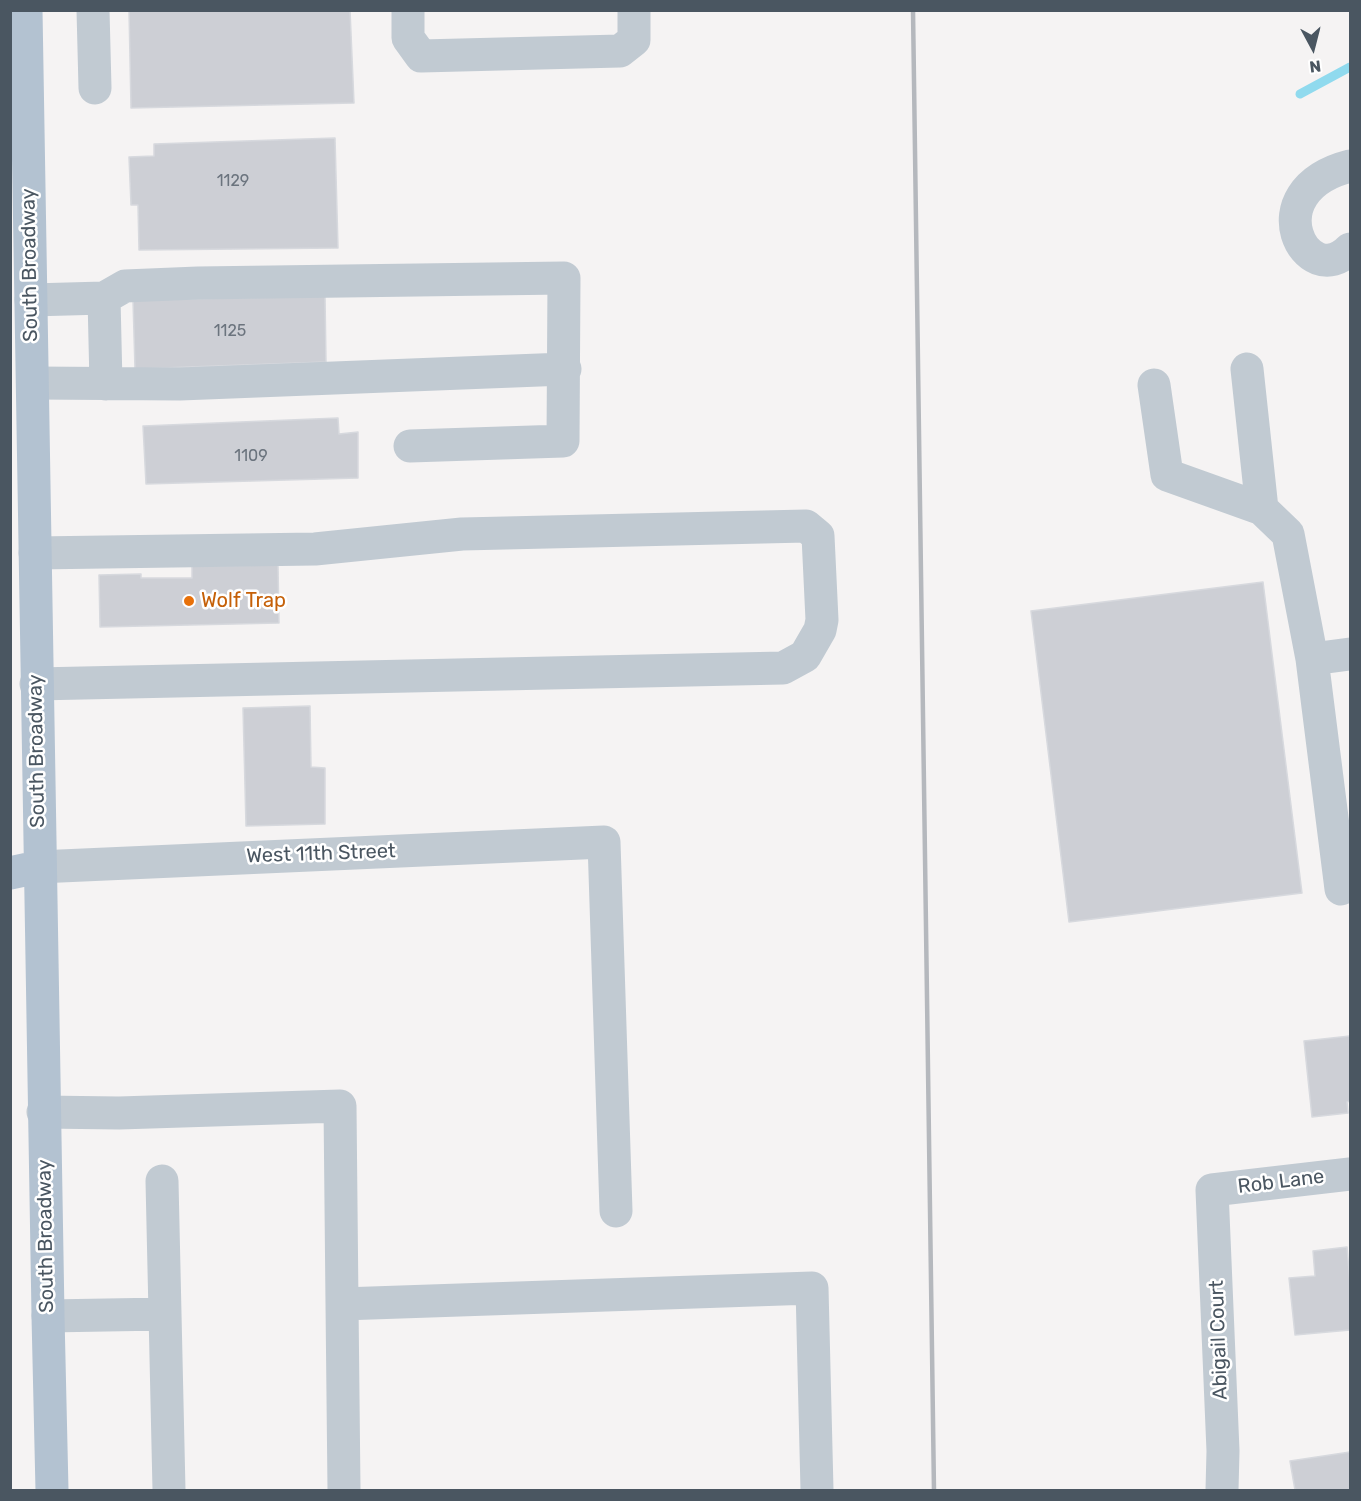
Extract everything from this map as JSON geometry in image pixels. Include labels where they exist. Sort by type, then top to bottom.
[{"type":"main road","name":"South Broadway","points":[[26,10],[19,90],[31,300],[36,684],[24,870],[43,1112],[52,1491]]},
{"type":"street","points":[[93,10],[96,88]]},
{"type":"street","points":[[408,10],[408,38],[421,56],[620,51],[634,40],[634,10]]},
{"type":"street","points":[[1350,166],[1314,184],[1299,201],[1294,219],[1296,231],[1308,253],[1317,258],[1331,261],[1344,256],[1350,249]]},
{"type":"street","points":[[31,300],[104,298],[125,286],[564,278],[563,441],[410,446]]},
{"type":"street","points":[[104,298],[106,384]]},
{"type":"street","points":[[33,383],[180,384],[565,369]]},
{"type":"street","points":[[1247,369],[1262,509]]},
{"type":"street","points":[[1154,385],[1167,475],[1262,509],[1287,534],[1312,659],[1341,889]]},
{"type":"street","points":[[35,553],[315,549],[462,534],[806,526],[818,536],[822,620],[820,630],[805,656],[783,668],[36,684]]},
{"type":"street","points":[[1312,659],[1350,654]]},
{"type":"street","name":"West 11th Street","points":[[24,870],[604,842],[616,1211]]},
{"type":"street","points":[[43,1112],[118,1113],[340,1106],[344,1491]]},
{"type":"street","name":"Rob Lane","points":[[1212,1190],[1350,1174]]},
{"type":"street","points":[[162,1181],[170,1491]]},
{"type":"street","name":"Abigail Court","points":[[1212,1190],[1223,1451],[1222,1491]]},
{"type":"street","points":[[342,1304],[812,1288],[817,1491]]},
{"type":"street","points":[[48,1316],[165,1314]]},
{"type":"building","points":[[129,10],[350,10],[354,103],[131,108]]},
{"type":"building","points":[[335,138],[338,248],[139,250],[138,205],[131,205],[129,157],[154,156],[154,144]]},
{"type":"building","points":[[325,296],[326,362],[135,369],[133,300]]},
{"type":"building","points":[[338,418],[339,434],[358,432],[358,478],[146,484],[143,426]]},
{"type":"building","name":"Wolf Trap","points":[[278,565],[279,623],[100,627],[99,575],[141,574],[141,578],[192,578],[192,566]]},
{"type":"building","points":[[1263,582],[1302,893],[1069,922],[1031,611]]},
{"type":"building","points":[[310,706],[311,767],[325,768],[325,824],[246,826],[243,708]]},
{"type":"building","points":[[1350,1036],[1348,1113],[1312,1117],[1304,1041]]},
{"type":"building","points":[[1347,1247],[1350,1330],[1295,1335],[1289,1278],[1315,1276],[1313,1251]]},
{"type":"building","points":[[1350,1452],[1350,1490],[1295,1490],[1290,1461]]},
{"type":"waterway","points":[[1300,94],[1350,67]]},
{"type":"railway","points":[[913,10],[934,1490]]},
{"type":"place","name":"Wolf Trap","points":[[189,601]]}]
